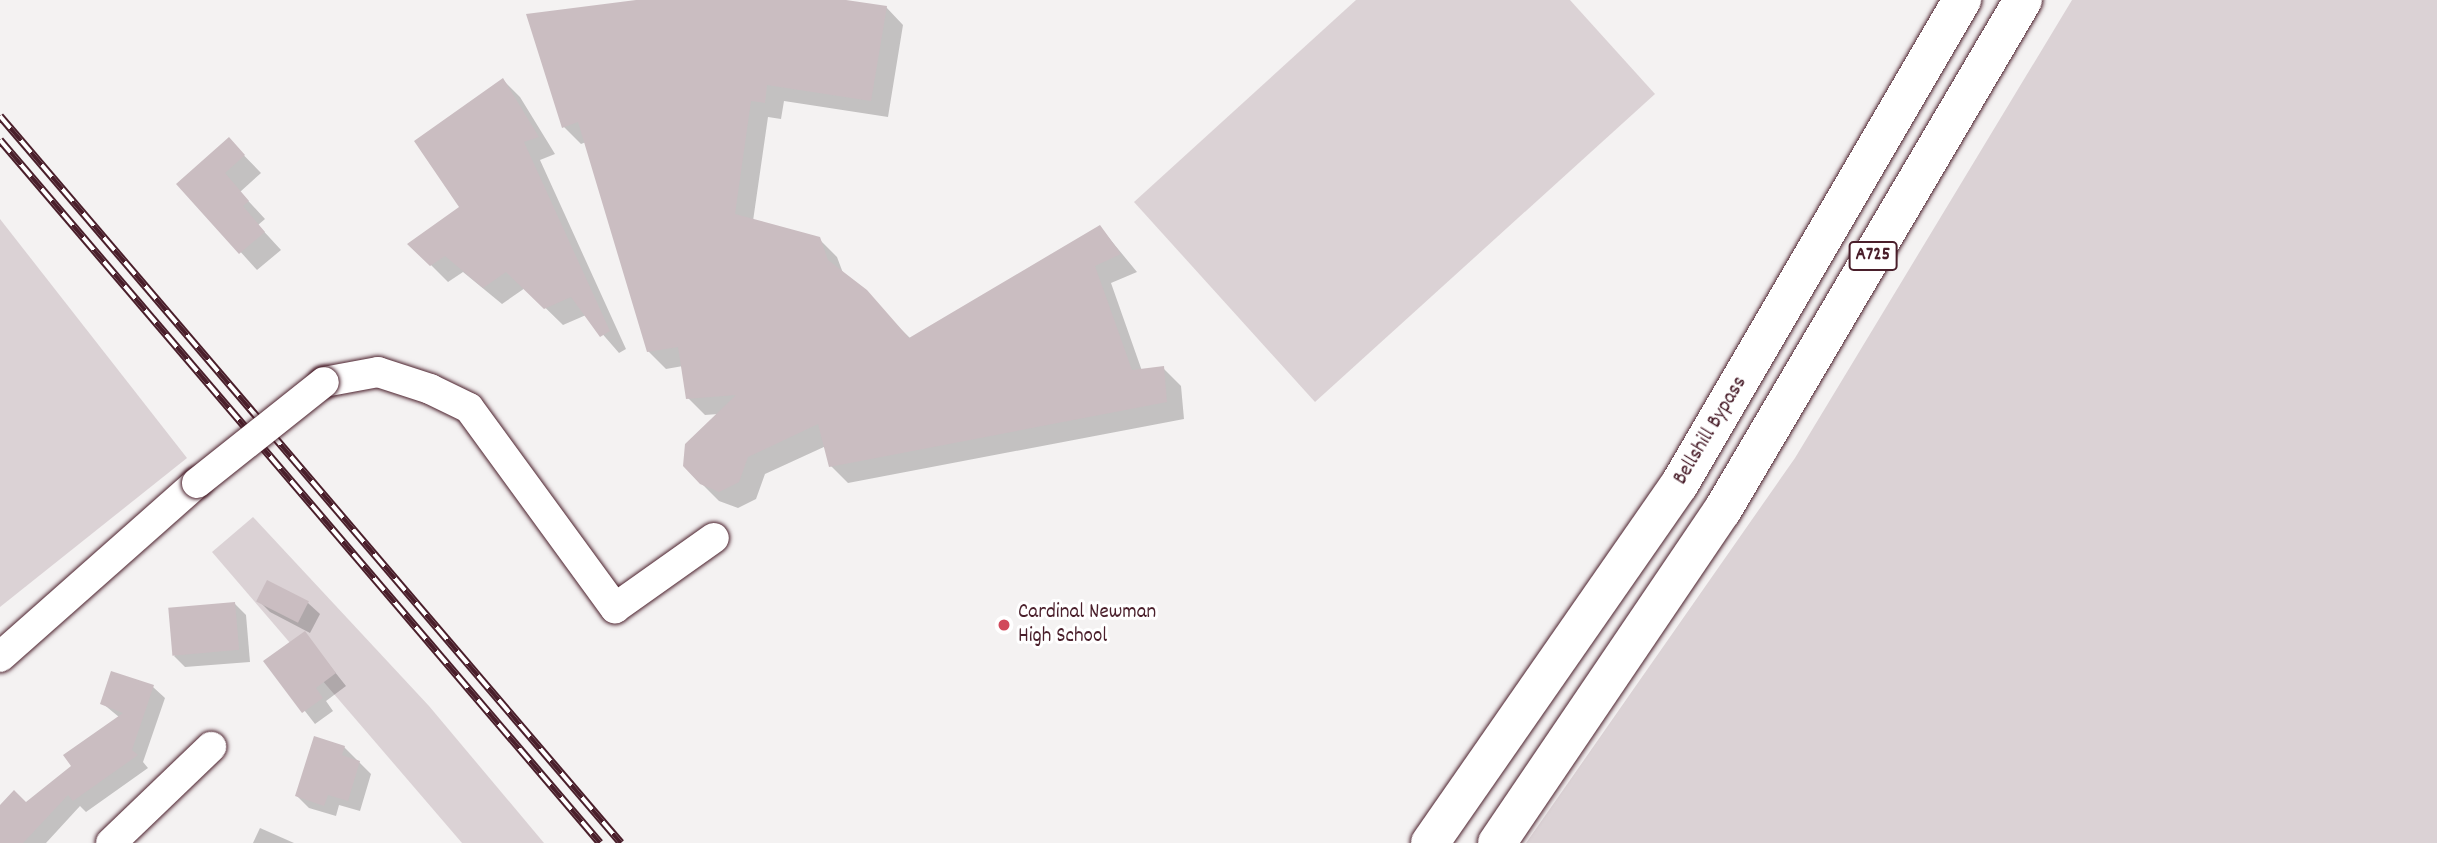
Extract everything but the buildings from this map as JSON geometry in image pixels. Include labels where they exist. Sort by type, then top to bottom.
[{"type":"highway","name":"Bellshill Bypass","points":[[1430,843],[1679,485],[1962,0]]},
{"type":"highway","name":"A725","points":[[1497,843],[1722,511],[2023,0]]},
{"type":"street","points":[[0,657],[197,483],[324,382],[378,373],[430,389],[469,408],[615,608],[714,538]]},
{"type":"street","points":[[121,840],[211,747]]},
{"type":"shaded area","points":[[1356,0],[1570,0],[1655,94],[1315,402],[1134,202]]},
{"type":"shaded area","points":[[2072,0],[2437,0],[2437,843],[1526,843],[1795,458]]},
{"type":"shaded area","points":[[0,219],[187,458],[0,607]]},
{"type":"shaded area","points":[[253,517],[429,706],[544,843],[462,843],[212,552]]},
{"type":"railway","points":[[0,116],[621,843]]},
{"type":"railway","points":[[0,140],[600,843]]},
{"type":"place","name":"Cardinal Newman High School","points":[[1004,625]]}]
